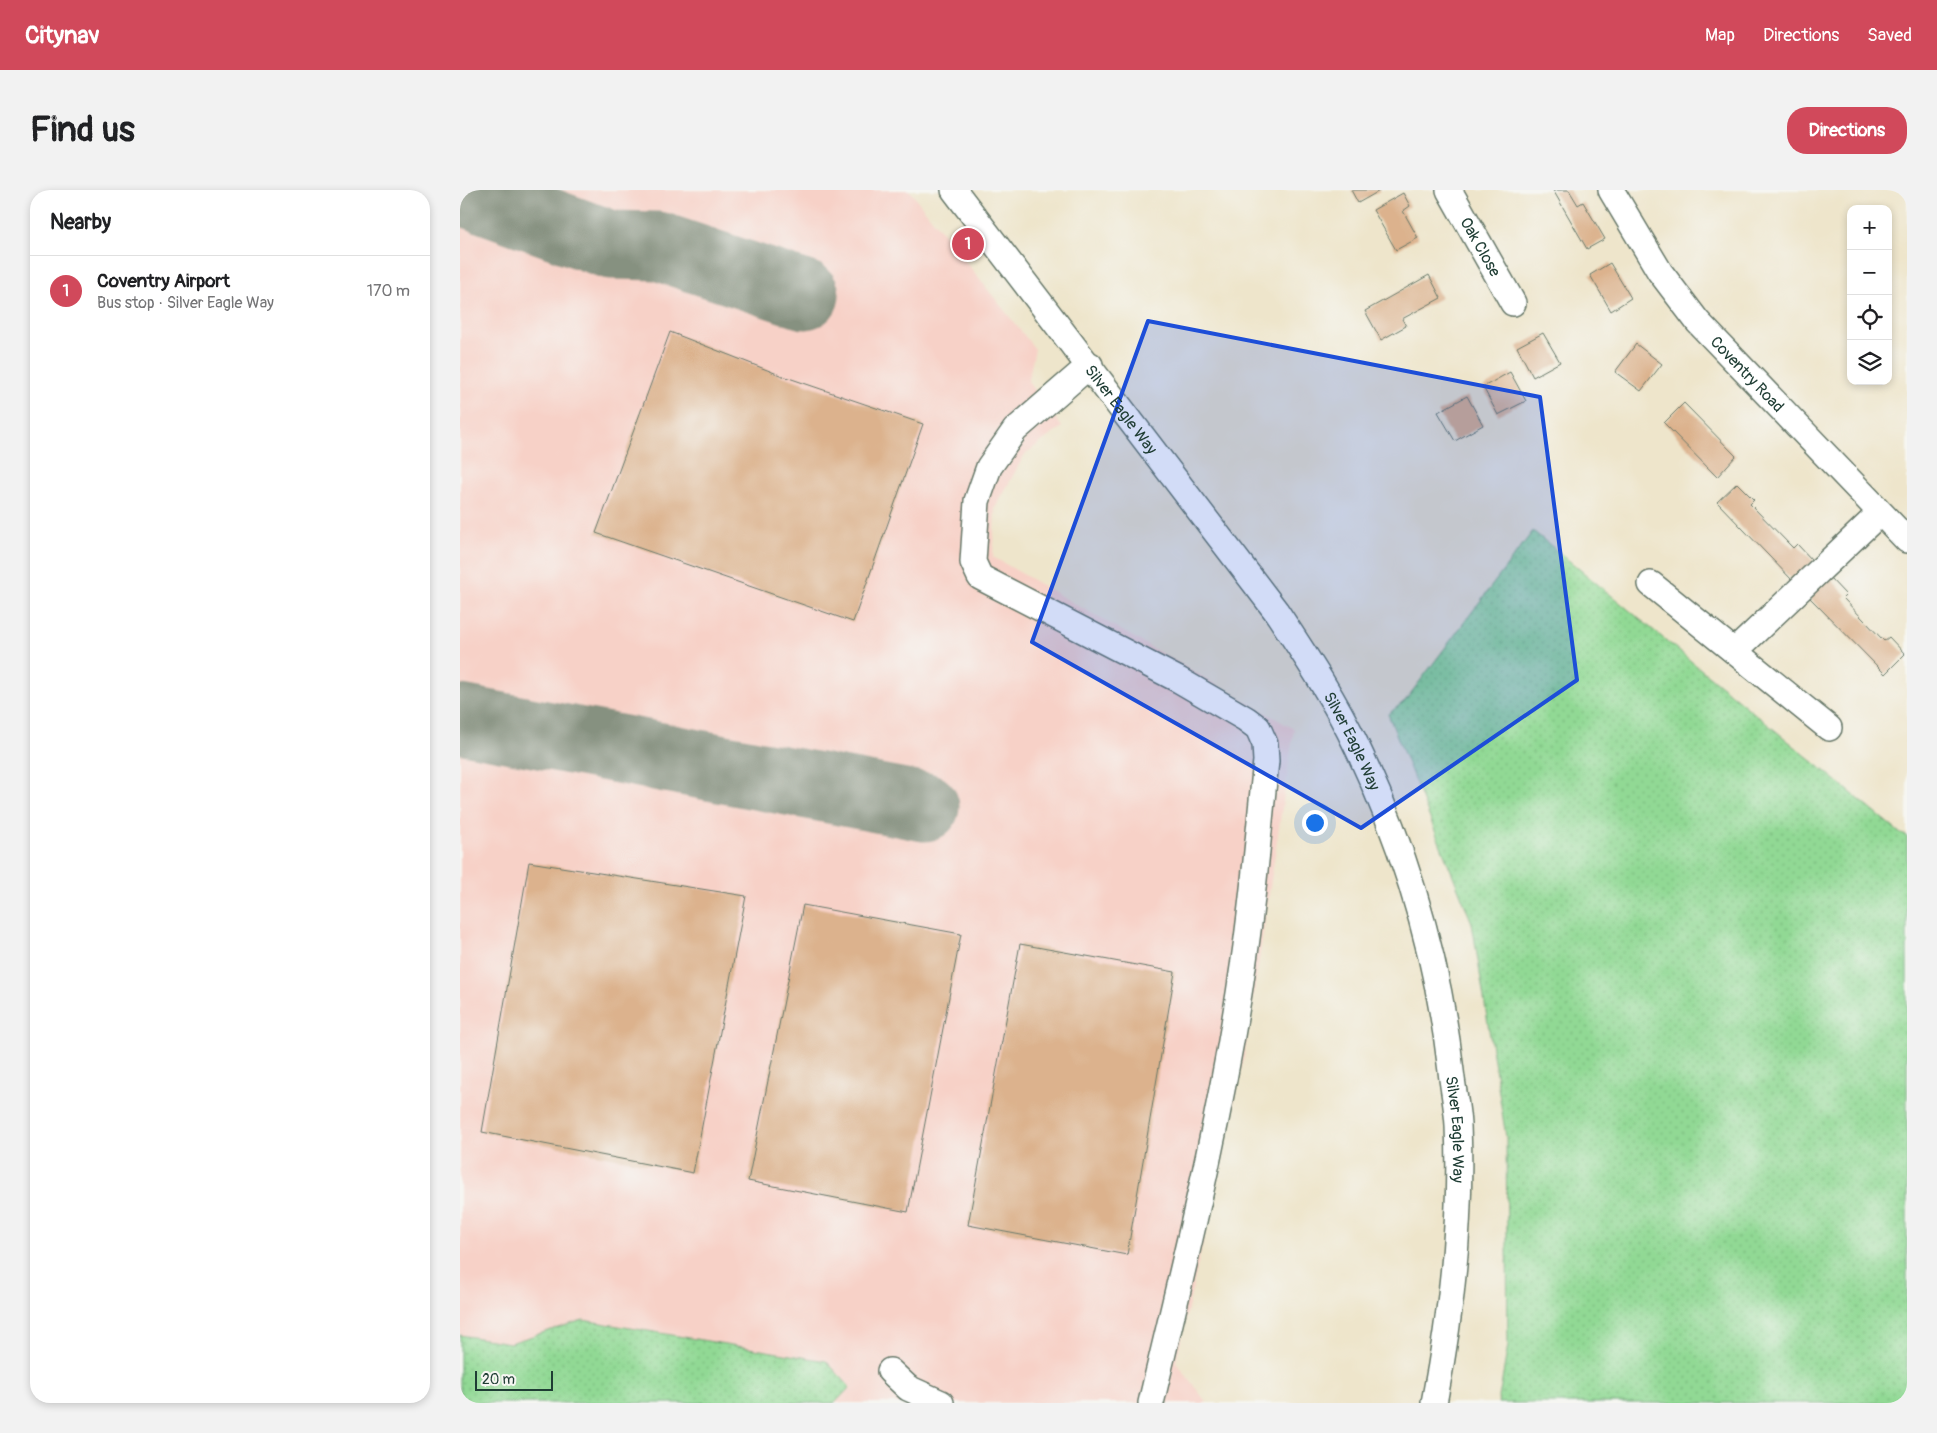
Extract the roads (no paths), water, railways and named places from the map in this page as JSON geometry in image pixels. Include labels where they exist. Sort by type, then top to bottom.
[{"type":"street","name":"Silver Eagle Way","points":[[954,190],[1235,554],[1276,611],[1310,664],[1356,746],[1385,810],[1412,886],[1434,966],[1447,1036],[1458,1123],[1458,1204],[1455,1268],[1445,1347],[1434,1403]]},
{"type":"street","name":"Oak Close","points":[[1449,190],[1513,303]]},
{"type":"street","name":"Coventry Road","points":[[1611,190],[1660,272],[1698,322],[1907,540]]},
{"type":"street","points":[[1090,365],[1015,430],[989,467],[977,501],[974,562],[980,577],[1179,680],[1246,719],[1258,728],[1265,744],[1266,761],[1245,959],[1230,1046],[1210,1152],[1151,1403]]},
{"type":"street","points":[[1735,651],[1880,513]]},
{"type":"street","points":[[1651,584],[1829,728]]},
{"type":"street","points":[[890,1371],[908,1388],[941,1403]]},
{"type":"place","name":"Coventry Airport","points":[[968,244]]}]
